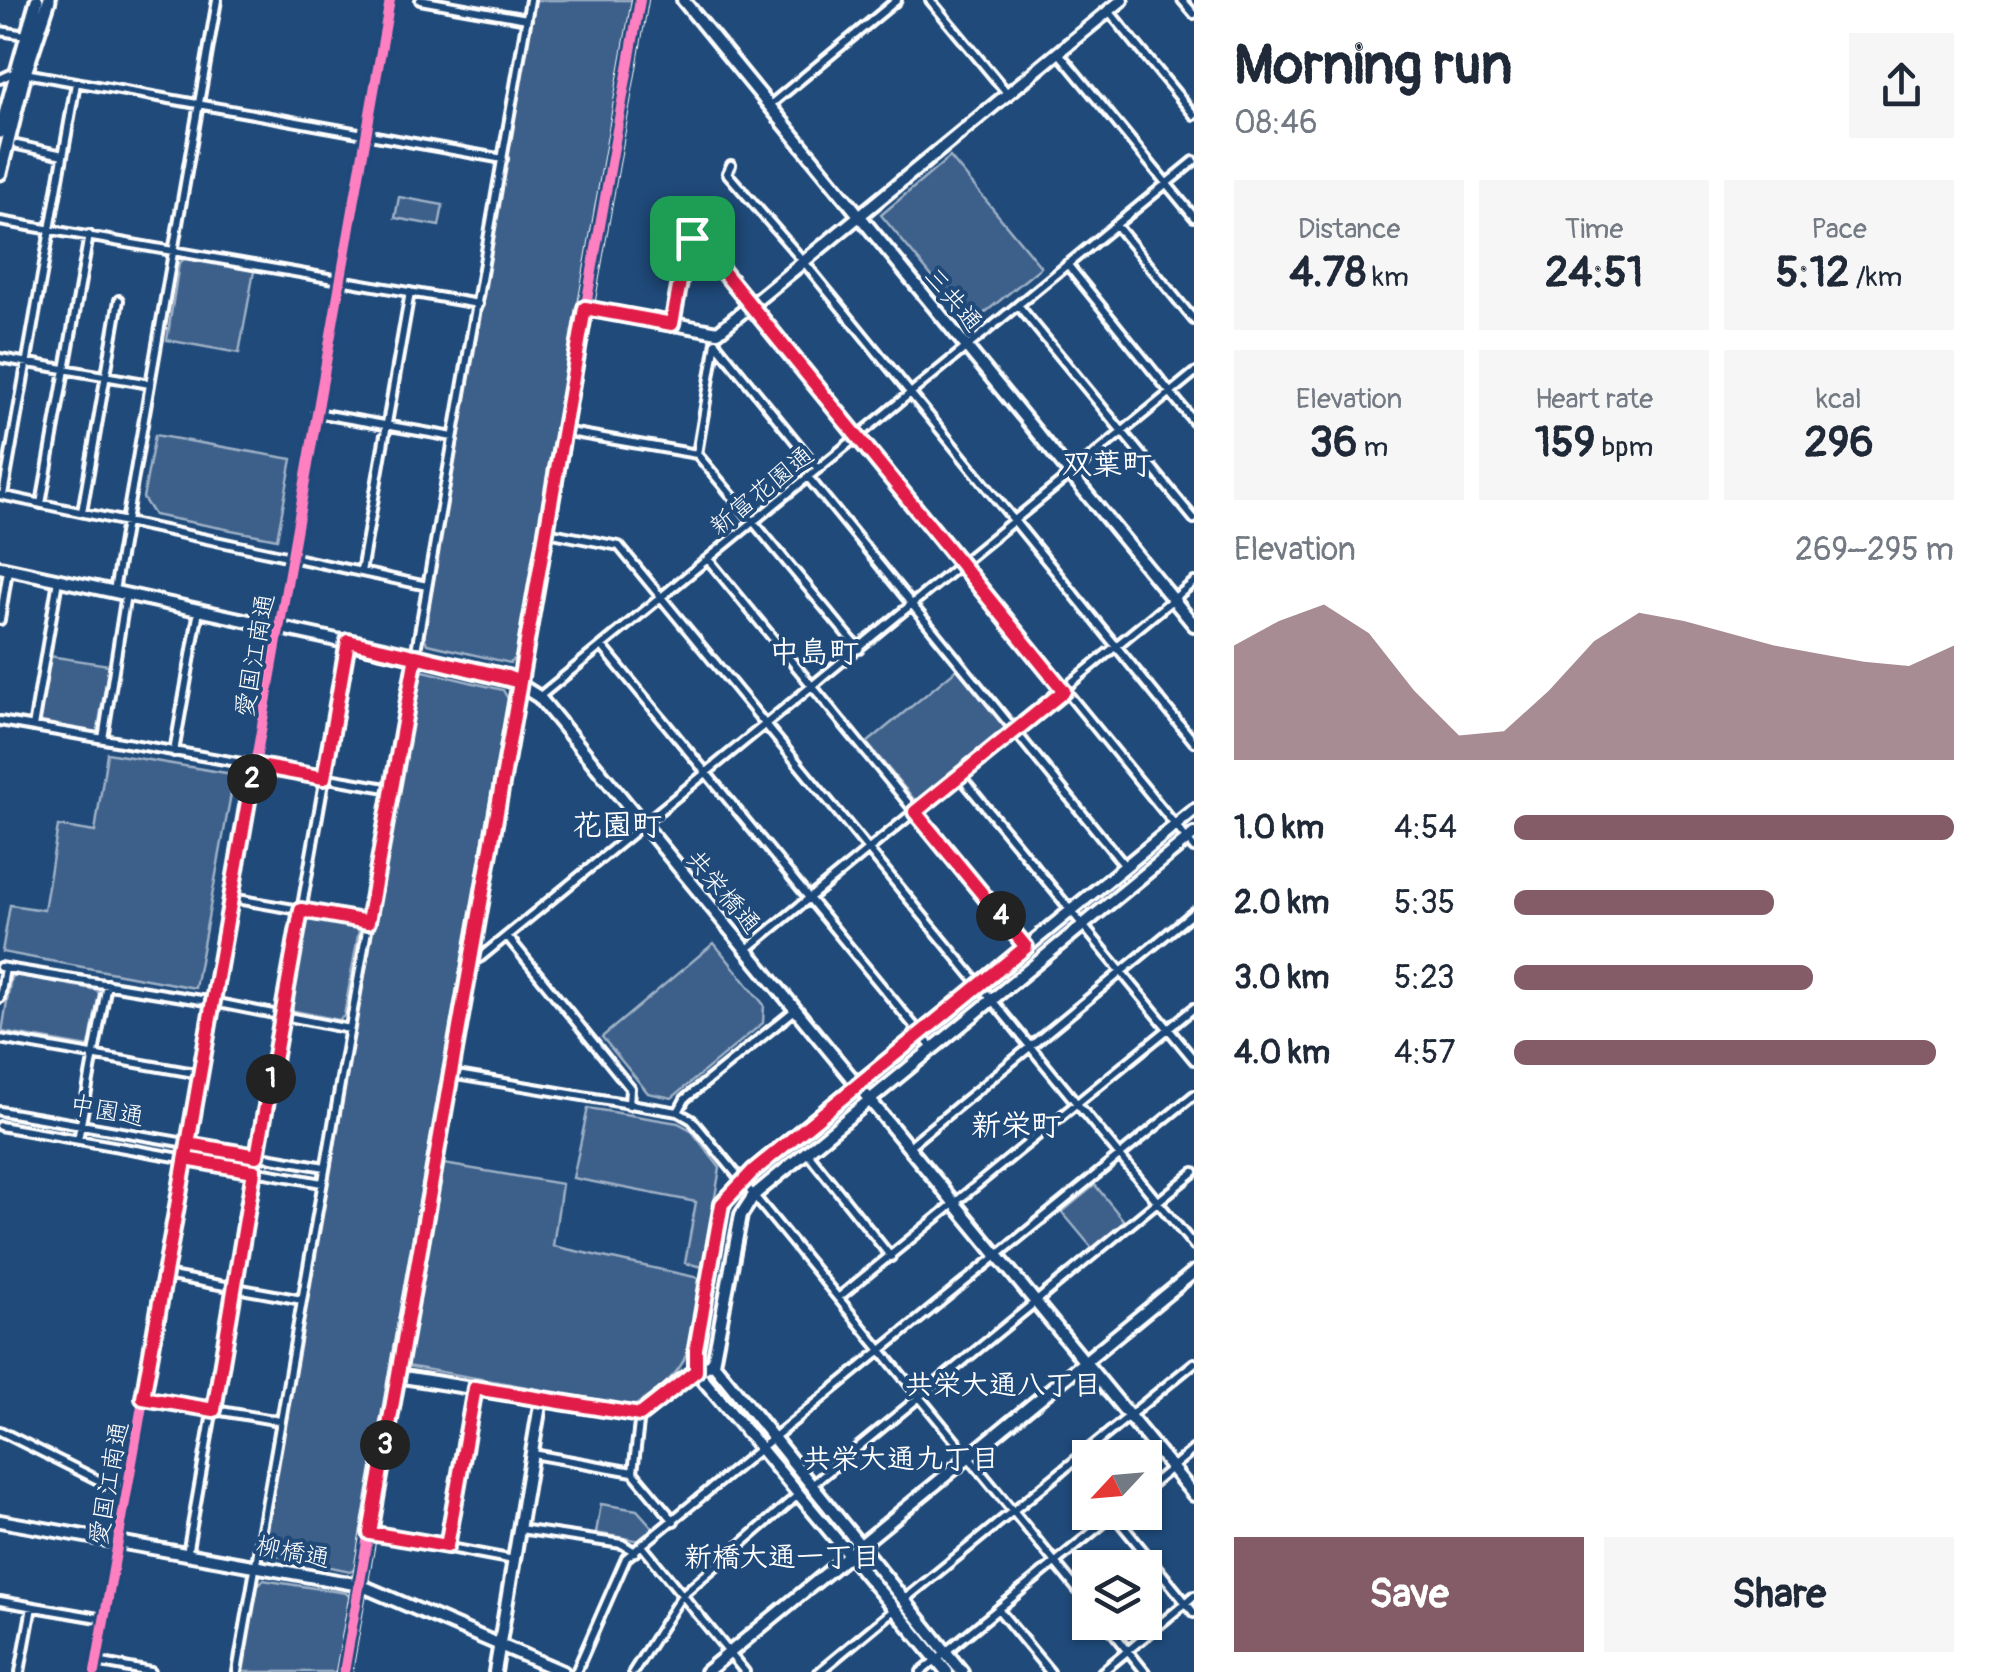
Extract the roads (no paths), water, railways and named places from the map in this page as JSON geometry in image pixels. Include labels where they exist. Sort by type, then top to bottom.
[{"type":"main road","points":[[0,173],[27,35],[38,0]]},
{"type":"main road","points":[[0,128],[49,0]]},
{"type":"street","points":[[114,591],[217,0]]},
{"type":"street","name":"愛国江南通","points":[[95,1672],[390,0]]},
{"type":"street","points":[[420,0],[527,19]]},
{"type":"street","points":[[237,1672],[530,0]]},
{"type":"street","points":[[344,1672],[640,0]]},
{"type":"street","name":"三共通","points":[[682,0],[1194,624]]},
{"type":"street","points":[[768,106],[897,0]]},
{"type":"street","points":[[930,0],[1008,94]]},
{"type":"street","points":[[697,454],[717,338],[1122,0]]},
{"type":"street","points":[[1182,0],[1194,14]]},
{"type":"street","points":[[1109,11],[1194,115]]},
{"type":"street","points":[[0,31],[27,35]]},
{"type":"street","points":[[1058,52],[1194,217]]},
{"type":"street","points":[[0,79],[20,73],[503,159]]},
{"type":"street","points":[[76,83],[2,495],[427,586]]},
{"type":"street","points":[[17,145],[63,155]]},
{"type":"street","name":"新富花園通","points":[[539,697],[1194,161]]},
{"type":"street","points":[[731,165],[727,173],[804,262],[1194,742]]},
{"type":"street","points":[[0,221],[478,304]]},
{"type":"street","points":[[1116,225],[1194,320]]},
{"type":"street","points":[[41,504],[89,235]]},
{"type":"street","points":[[672,324],[688,240],[696,238],[1175,826],[1192,841],[754,1194],[741,1215],[713,1363],[904,1600],[941,1656],[947,1672]]},
{"type":"street","points":[[1067,264],[1194,422]]},
{"type":"street","points":[[360,572],[410,292]]},
{"type":"street","points":[[82,512],[119,300]]},
{"type":"street","points":[[1018,304],[1194,519]]},
{"type":"street","points":[[585,308],[672,324],[717,338],[818,469]]},
{"type":"street","points":[[0,358],[150,384]]},
{"type":"street","points":[[470,962],[706,774],[1194,373]]},
{"type":"street","points":[[316,413],[453,437]]},
{"type":"street","points":[[563,431],[697,454],[858,649]]},
{"type":"street","points":[[808,477],[1126,867]]},
{"type":"street","points":[[546,532],[619,546],[1194,1246]]},
{"type":"street","points":[[708,559],[1026,947]]},
{"type":"street","points":[[0,620],[4,568]]},
{"type":"street","name":"共栄橋通","points":[[4,568],[520,682],[539,697],[1194,1496]]},
{"type":"street","points":[[32,727],[58,579]]},
{"type":"street","points":[[746,950],[1194,582]]},
{"type":"street","points":[[103,739],[126,594]]},
{"type":"street","points":[[174,752],[199,610]]},
{"type":"street","points":[[187,1554],[348,641]]},
{"type":"street","points":[[602,646],[933,1050]]},
{"type":"street","points":[[0,721],[392,789]]},
{"type":"street","points":[[960,776],[1194,1060]]},
{"type":"street","points":[[962,1672],[941,1656],[833,1539],[696,1371],[696,1349],[722,1204],[742,1180],[1194,810]]},
{"type":"street","points":[[231,898],[368,922]]},
{"type":"street","points":[[907,1148],[1194,912]]},
{"type":"street","points":[[506,936],[630,1088],[629,1105]]},
{"type":"street","points":[[0,998],[3,967],[349,1028]]},
{"type":"street","points":[[78,1140],[107,984]]},
{"type":"street","points":[[838,1298],[1194,1008]]},
{"type":"street","points":[[678,1112],[685,1099],[795,1010]]},
{"type":"street","points":[[0,1039],[200,1074]]},
{"type":"street","points":[[450,1074],[678,1112],[692,1120],[1072,1582]]},
{"type":"street","points":[[576,1672],[626,1558],[1194,1095]]},
{"type":"street","name":"中園通","points":[[0,1111],[325,1168]]},
{"type":"street","name":"中園通","points":[[0,1126],[322,1184]]},
{"type":"street","points":[[806,1152],[891,1256]]},
{"type":"street","points":[[812,1484],[1194,1172]]},
{"type":"street","points":[[706,1672],[1194,1272]]},
{"type":"street","points":[[164,1275],[302,1300]]},
{"type":"street","points":[[633,1472],[640,1415],[696,1371],[713,1363]]},
{"type":"street","points":[[904,1600],[1194,1363]]},
{"type":"street","points":[[397,1376],[640,1415]]},
{"type":"street","points":[[447,1546],[475,1388]]},
{"type":"street","points":[[143,1398],[280,1421]]},
{"type":"street","points":[[495,1672],[541,1399]]},
{"type":"street","points":[[0,1431],[126,1494]]},
{"type":"street","points":[[1162,1476],[1194,1449]]},
{"type":"street","points":[[533,1454],[633,1472],[674,1522]]},
{"type":"street","points":[[633,1672],[682,1595],[798,1496]]},
{"type":"street","name":"柳橋通","points":[[0,1521],[360,1584],[563,1672]]},
{"type":"street","points":[[520,1529],[622,1544],[635,1552]]},
{"type":"street","points":[[921,1672],[1096,1530]]},
{"type":"street","points":[[1129,1530],[1194,1612]]},
{"type":"street","points":[[370,1533],[514,1560]]},
{"type":"street","points":[[643,1547],[745,1672]]},
{"type":"street","points":[[1102,1672],[1194,1596]]},
{"type":"street","points":[[0,1601],[104,1619]]},
{"type":"street","points":[[20,1672],[32,1607]]},
{"type":"street","points":[[819,1672],[896,1609]]},
{"type":"street","points":[[998,1610],[1050,1672]]},
{"type":"street","points":[[1120,1640],[1145,1672]]},
{"type":"street","points":[[97,1662],[151,1672]]},
{"type":"district","name":"双葉町","points":[[1107,464]]},
{"type":"district","name":"中島町","points":[[814,652]]},
{"type":"district","name":"花園町","points":[[617,825]]},
{"type":"district","name":"新栄町","points":[[1016,1125]]},
{"type":"district","name":"共栄大通八丁目","points":[[1003,1384]]},
{"type":"district","name":"共栄大通九丁目","points":[[901,1458]]},
{"type":"district","name":"新橋大通一丁目","points":[[782,1556]]}]
